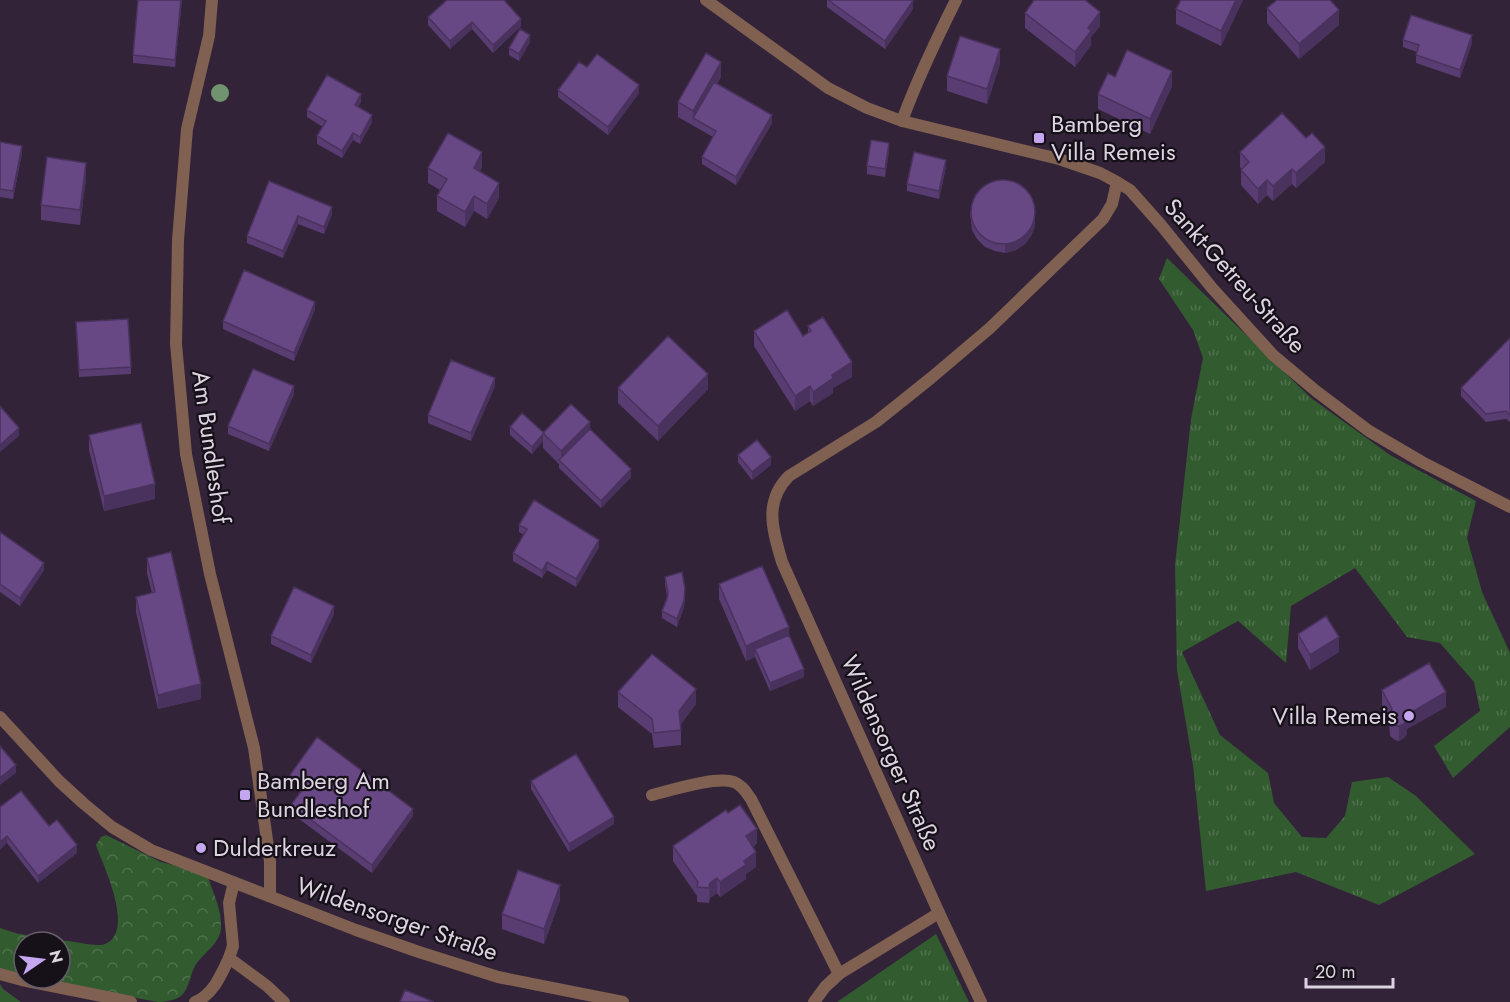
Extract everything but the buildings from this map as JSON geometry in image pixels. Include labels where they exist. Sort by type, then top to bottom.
[{"type":"street","name":"Am Bundleshof","points":[[212,0],[209,36],[187,129],[177,240],[176,344],[186,454],[210,574],[254,748],[270,861],[270,896]]},
{"type":"street","name":"Sankt-Getreu-Straße","points":[[706,0],[828,88],[867,108],[902,121],[1059,159],[1101,173],[1130,190],[1212,288],[1273,355],[1316,391],[1369,431],[1422,462],[1510,507]]},
{"type":"street","points":[[902,121],[930,49],[956,0]]},
{"type":"street","name":"Wildensorger Straße","points":[[981,1002],[783,562],[772,522],[773,501],[779,485],[789,476],[876,422],[990,328],[1103,219],[1112,204],[1117,182]]},
{"type":"street","name":"Wildensorger Straße","points":[[0,717],[59,781],[83,803],[112,827],[151,850],[356,930],[419,952],[498,977],[623,1002]]},
{"type":"street","points":[[652,795],[720,780],[741,786],[751,799],[840,974]]},
{"type":"street","points":[[195,1002],[204,999],[217,983],[233,946],[229,903],[234,882]]},
{"type":"street","points":[[814,1002],[825,987],[840,974],[939,913]]},
{"type":"street","points":[[229,958],[267,986],[284,1002]]},
{"type":"street","points":[[0,974],[131,1002]]},
{"type":"green space","points":[[1167,258],[1311,398],[1390,455],[1476,501],[1467,538],[1482,592],[1510,653],[1510,727],[1453,778],[1434,746],[1480,711],[1474,682],[1440,643],[1407,637],[1355,568],[1291,606],[1286,663],[1238,621],[1182,652],[1220,735],[1268,773],[1274,803],[1302,837],[1326,838],[1345,816],[1352,782],[1388,777],[1416,796],[1475,854],[1379,905],[1296,872],[1206,891],[1193,765],[1177,670],[1175,565],[1191,419],[1203,358],[1193,330],[1159,279]]},
{"type":"green space","points":[[106,835],[161,862],[208,877],[220,915],[220,934],[198,961],[184,993],[176,999],[158,1002],[72,986],[72,942],[105,944],[114,937],[118,926],[115,898],[96,845],[101,837]]},
{"type":"green space","points":[[0,928],[12,932],[12,976],[0,975]]},
{"type":"green space","points":[[936,934],[969,1002],[837,1002]]},
{"type":"green space","points":[[0,984],[3,989],[21,1002],[0,1002]]},
{"type":"place","name":"Bamberg Villa Remeis","points":[[1039,138]]},
{"type":"place","name":"Villa Remeis","points":[[1409,716]]},
{"type":"place","name":"Bamberg Am Bundleshof","points":[[245,795]]},
{"type":"place","name":"Dulderkreuz","points":[[201,848]]}]
